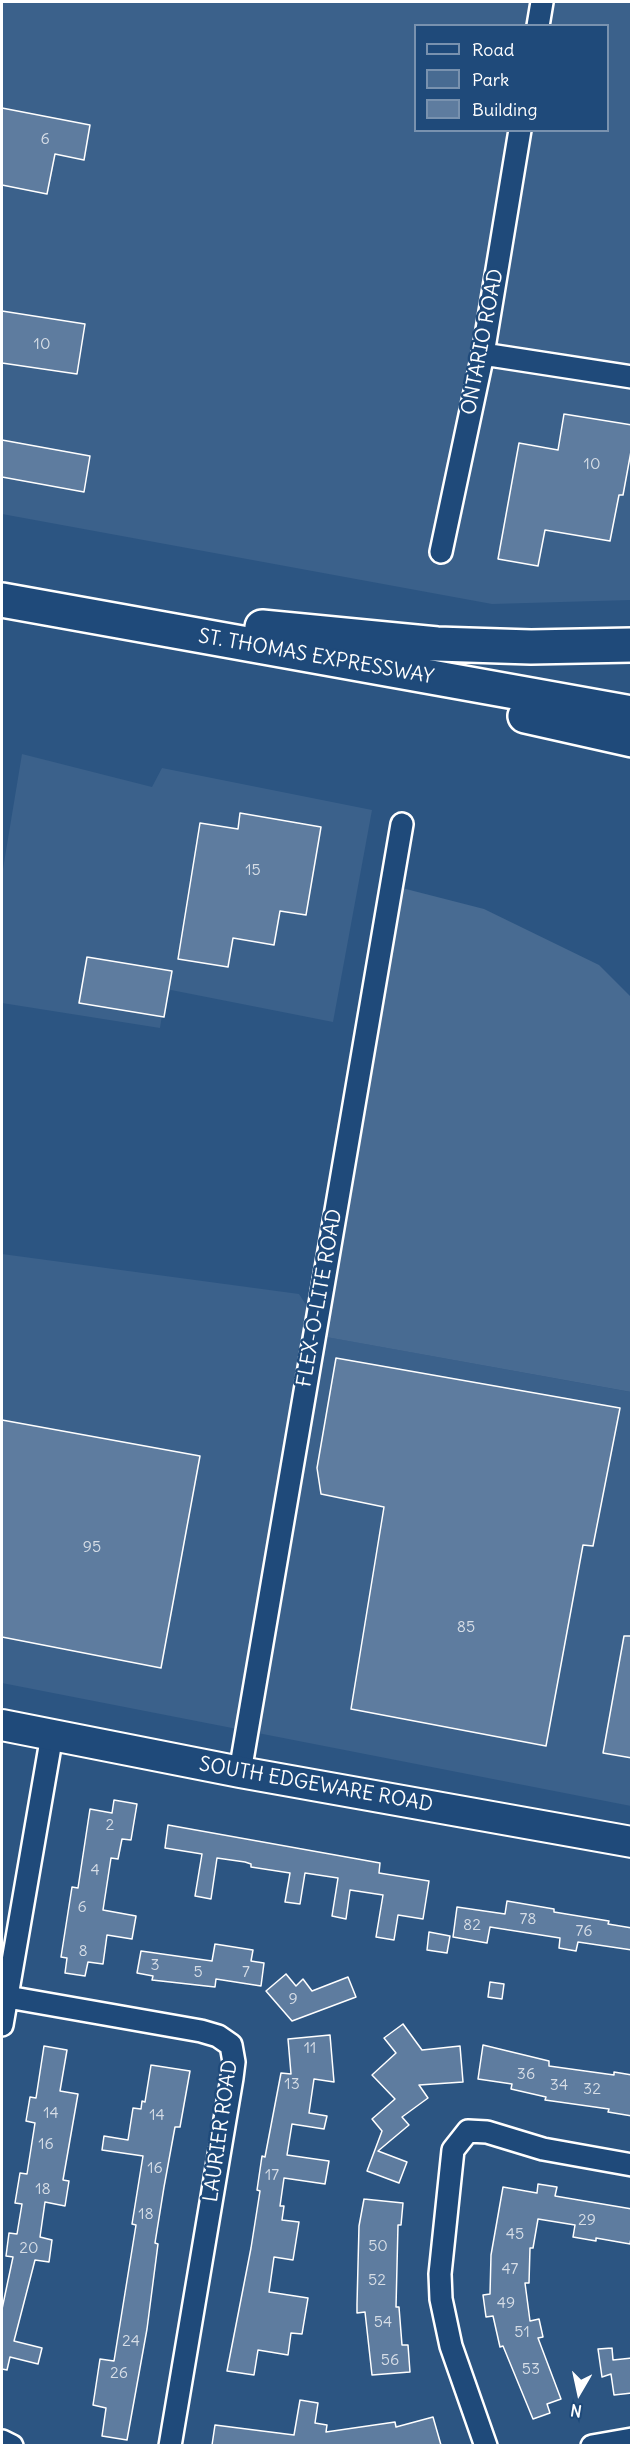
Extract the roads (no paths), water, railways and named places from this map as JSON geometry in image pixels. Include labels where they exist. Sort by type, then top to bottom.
[{"type":"highway","points":[[2,591],[269,628],[437,644],[531,647],[632,645]]},
{"type":"highway","name":"ST. THOMAS EXPRESSWAY","points":[[2,600],[632,713]]},
{"type":"highway","points":[[278,650],[365,682],[632,740]]},
{"type":"main road","name":"SOUTH EDGEWARE ROAD","points":[[2,1725],[240,1772],[632,1842]]},
{"type":"street","points":[[538,24],[542,2]]},
{"type":"street","name":"ONTARIO ROAD","points":[[441,552],[483,354],[520,132]]},
{"type":"street","points":[[483,354],[632,377]]},
{"type":"street","name":"FLEX-O-LITE ROAD","points":[[240,1772],[402,824]]},
{"type":"street","points":[[2,2025],[4,1996],[52,1735]]},
{"type":"street","name":"LAURIER ROAD","points":[[4,1996],[201,2031],[218,2036],[231,2045],[234,2062],[232,2078],[170,2445]]},
{"type":"street","points":[[486,2445],[451,2346],[441,2299],[440,2274],[453,2150],[468,2131],[487,2132],[543,2149],[632,2165]]},
{"type":"street","points":[[592,2445],[632,2439]]},
{"type":"street","points":[[2,2441],[12,2445]]}]
